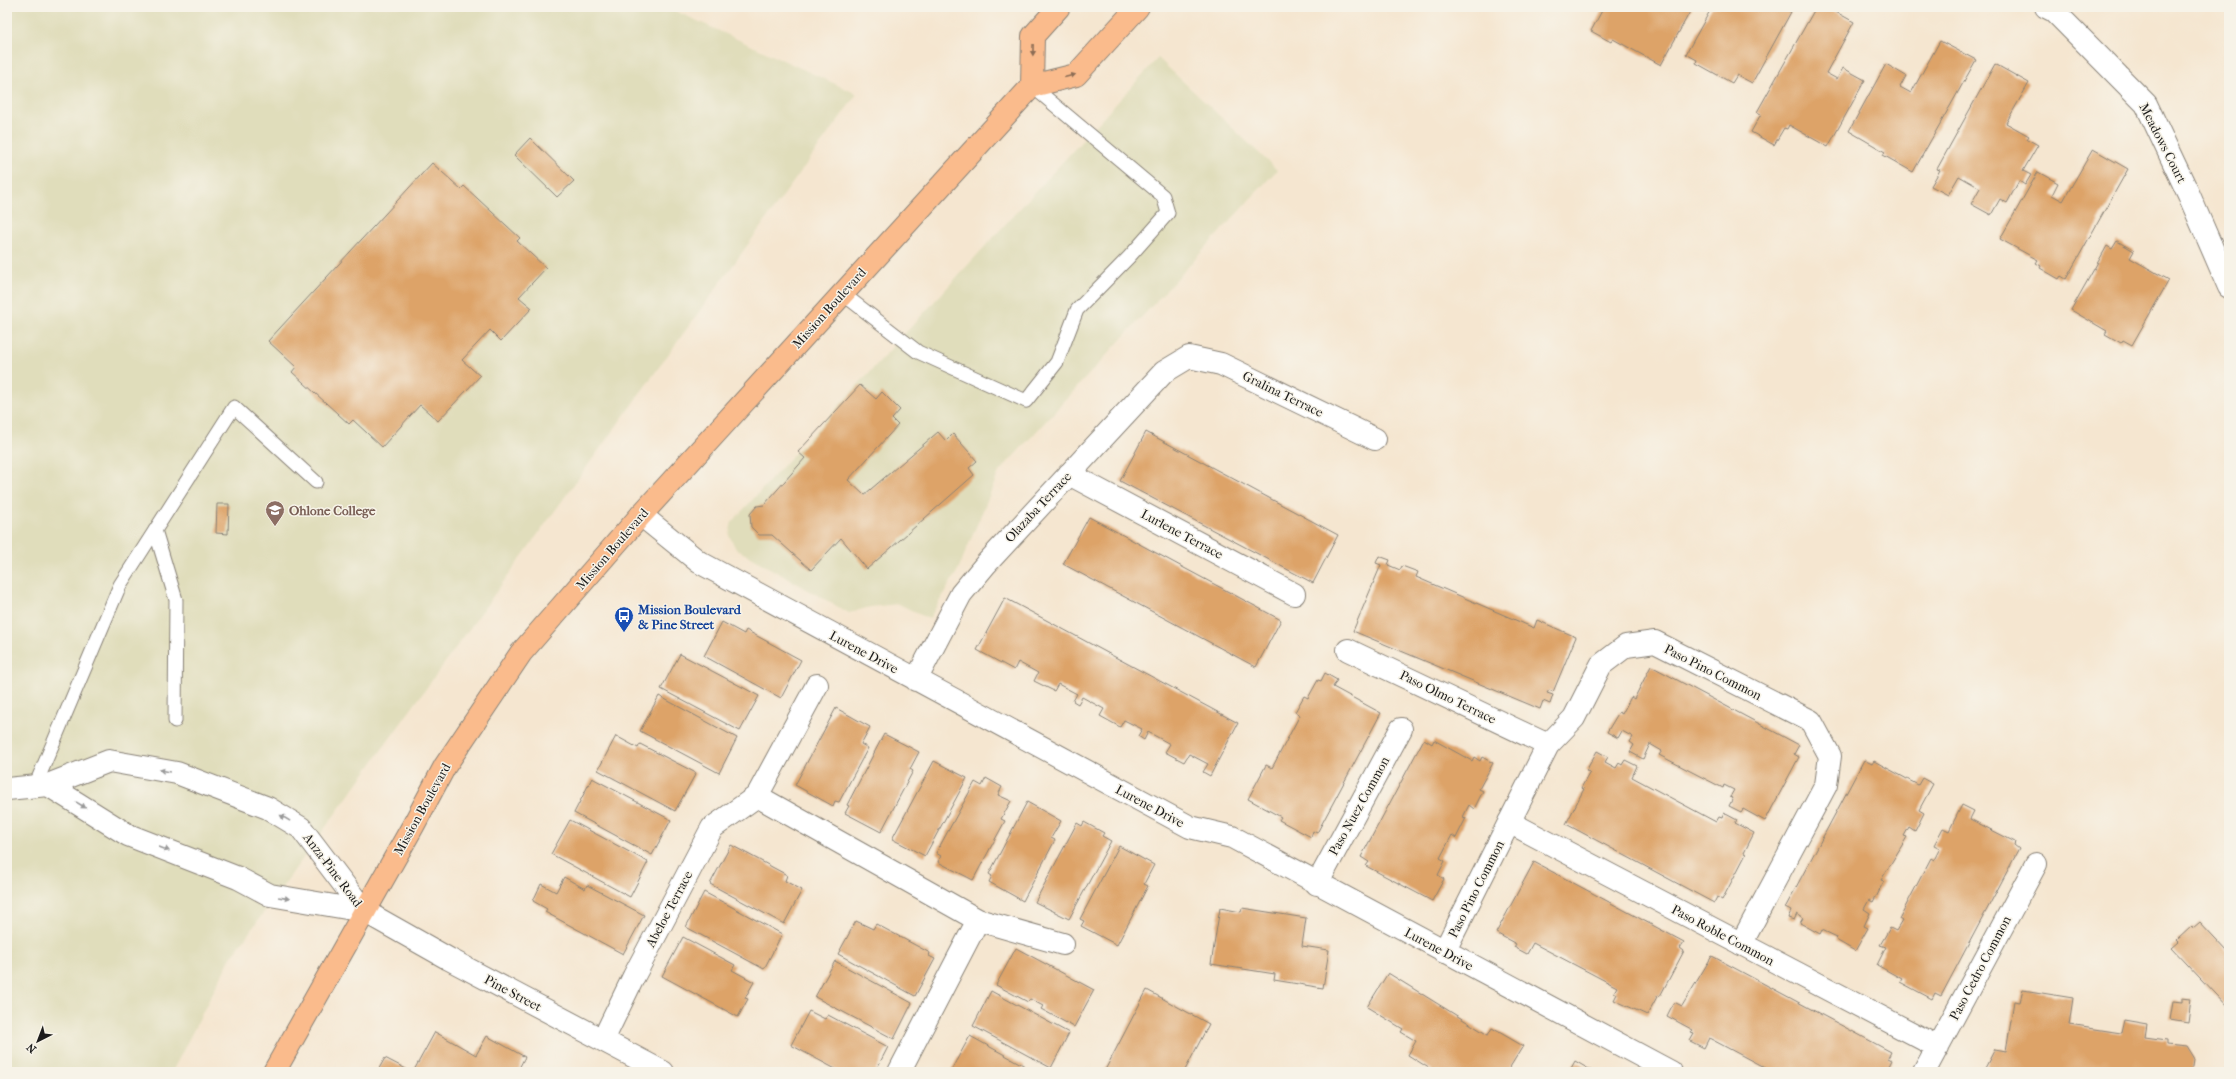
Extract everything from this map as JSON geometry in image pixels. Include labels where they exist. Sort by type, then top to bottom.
[{"type":"main road","points":[[1059,7],[1033,36],[1032,86],[1076,75],[1138,7]]},
{"type":"main road","name":"Mission Boulevard","points":[[274,1072],[445,766],[521,653],[641,514],[1032,86]]},
{"type":"street","name":"Meadows Court","points":[[2046,7],[2054,11],[2146,104],[2189,195],[2229,287]]},
{"type":"street","name":"Gralina Terrace","points":[[1189,357],[1221,364],[1375,440]]},
{"type":"street","name":"Olazaba Terrace","points":[[916,680],[961,594],[986,564],[1164,372],[1189,357]]},
{"type":"street","name":"Lurlene Terrace","points":[[1069,474],[1294,594]]},
{"type":"street","name":"Lurene Drive","points":[[641,514],[699,562],[916,680],[1190,828],[1232,837],[1316,884],[1672,1072]]},
{"type":"street","name":"Paso Pino Common","points":[[1444,952],[1548,745],[1574,718],[1601,665],[1626,646],[1655,642],[1811,721],[1830,756],[1826,785],[1741,944]]},
{"type":"street","name":"Paso Olmo Terrace","points":[[1348,650],[1548,745]]},
{"type":"street","name":"Abeloe Terrace","points":[[603,1040],[634,976],[712,828],[757,796],[817,685]]},
{"type":"street","name":"Paso Nuez Common","points":[[1316,884],[1401,729]]},
{"type":"street","name":"Anza-Pine Road","points":[[7,789],[42,785],[109,760],[177,773],[268,808],[301,828],[364,911]]},
{"type":"street","name":"Anza-Pine Road","points":[[42,785],[128,835],[238,878],[270,895],[364,911]]},
{"type":"street","points":[[757,796],[978,920],[1063,944]]},
{"type":"street","name":"Paso Roble Common","points":[[1509,822],[1938,1047]]},
{"type":"street","name":"Paso Cedro Common","points":[[1924,1072],[2036,864]]},
{"type":"street","name":"Pine Street","points":[[364,911],[449,959],[663,1072]]},
{"type":"street","points":[[899,1072],[978,920]]},
{"type":"lane","points":[[843,294],[918,352],[1026,401],[1057,362],[1077,310],[1129,257],[1168,213],[1163,196],[1032,86]]},
{"type":"lane","points":[[42,785],[120,585],[234,407],[316,482]]},
{"type":"lane","points":[[155,530],[176,600],[175,721]]},
{"type":"shaded area","name":"Ohlone College","points":[[7,7],[667,7],[857,94],[230,959],[172,1072],[7,1072]]},
{"type":"shaded area","points":[[1158,58],[1277,170],[999,472],[958,570],[929,619],[899,604],[870,607],[849,613],[736,549],[729,535],[732,522]]},
{"type":"building","points":[[1604,7],[1692,8],[1661,65],[1613,39],[1611,42],[1591,31]]},
{"type":"building","points":[[1712,7],[1781,7],[1791,12],[1752,83],[1737,75],[1732,83],[1696,63],[1697,60],[1686,54]]},
{"type":"building","points":[[1816,7],[1827,7],[1854,22],[1826,73],[1837,79],[1843,68],[1865,80],[1828,147],[1789,125],[1787,129],[1784,128],[1774,145],[1751,132],[1761,114],[1757,112]]},
{"type":"building","points":[[1940,41],[1976,60],[1913,172],[1883,155],[1885,152],[1849,131],[1886,64],[1906,76],[1900,87],[1911,93]]},
{"type":"building","points":[[1995,64],[2029,83],[2006,123],[2029,136],[2027,139],[2038,145],[2023,171],[2031,175],[2025,185],[2019,181],[2007,203],[2000,199],[1991,215],[1971,204],[1980,188],[1959,176],[1948,195],[1931,186],[1940,170],[1937,169]]},
{"type":"building","points":[[530,138],[574,181],[557,197],[514,155]]},
{"type":"building","points":[[2093,149],[2128,169],[2066,279],[2061,276],[2059,279],[2040,268],[2041,266],[2036,263],[2038,260],[2000,239],[2038,172],[2058,183],[2052,195],[2063,201]]},
{"type":"building","points":[[432,163],[461,189],[464,186],[520,238],[517,241],[546,268],[519,297],[532,308],[501,341],[490,330],[462,360],[480,376],[438,421],[420,405],[382,447],[353,420],[349,424],[292,372],[296,367],[268,341]]},
{"type":"building","points":[[2117,241],[2134,251],[2130,258],[2169,280],[2132,345],[2123,340],[2121,343],[2105,334],[2107,331],[2071,310],[2107,246],[2112,249]]},
{"type":"building","points":[[860,385],[876,399],[882,392],[900,410],[892,419],[898,425],[848,480],[864,495],[938,432],[946,441],[953,434],[977,461],[969,468],[974,475],[867,569],[841,538],[811,570],[772,535],[759,535],[751,527],[750,514],[757,506],[764,505],[805,458],[798,452]]},
{"type":"building","points":[[1146,432],[1338,535],[1313,583],[1120,481]]},
{"type":"building","points":[[217,504],[229,504],[228,534],[216,533]]},
{"type":"building","points":[[1089,517],[1281,620],[1256,667],[1063,564]]},
{"type":"building","points":[[1379,556],[1390,560],[1388,565],[1400,570],[1402,566],[1418,572],[1416,577],[1534,628],[1537,620],[1576,637],[1553,692],[1549,690],[1547,693],[1553,695],[1550,704],[1543,701],[1540,709],[1353,631],[1381,565],[1376,563]]},
{"type":"building","points":[[1005,598],[1238,723],[1210,776],[1203,772],[1208,764],[1189,754],[1184,762],[1165,752],[1170,744],[1148,732],[1144,740],[1138,736],[1142,729],[1124,720],[1120,727],[1100,716],[1104,709],[1082,697],[1078,704],[1073,701],[1077,694],[1058,684],[1054,691],[1034,681],[1038,673],[1018,662],[1014,670],[977,650]]},
{"type":"building","points":[[722,622],[744,634],[746,630],[801,660],[781,698],[704,656]]},
{"type":"building","points":[[680,654],[759,696],[740,731],[661,689]]},
{"type":"building","points":[[1651,666],[1799,745],[1794,754],[1799,757],[1765,821],[1743,809],[1741,812],[1729,806],[1733,798],[1730,797],[1734,790],[1724,785],[1723,788],[1659,755],[1662,751],[1650,744],[1643,759],[1630,752],[1634,745],[1630,742],[1633,737],[1622,731],[1618,738],[1607,732],[1619,712],[1622,714],[1631,697],[1634,699]]},
{"type":"building","points":[[1325,673],[1337,680],[1333,687],[1381,713],[1317,833],[1313,831],[1311,837],[1279,820],[1281,817],[1248,799],[1266,765],[1272,768],[1300,715],[1295,712],[1304,696],[1308,698],[1318,680],[1321,681]]},
{"type":"building","points":[[659,696],[737,738],[719,773],[640,731]]},
{"type":"building","points":[[836,708],[870,727],[861,744],[868,748],[839,802],[835,801],[833,806],[795,785]]},
{"type":"building","points":[[884,734],[919,752],[910,769],[913,771],[881,832],[845,813],[849,806],[847,805]]},
{"type":"building","points":[[616,736],[638,748],[640,744],[696,773],[675,811],[598,770]]},
{"type":"building","points":[[1424,739],[1432,744],[1434,740],[1472,761],[1474,757],[1480,761],[1482,757],[1493,763],[1479,789],[1483,791],[1474,809],[1469,805],[1463,817],[1466,818],[1456,838],[1452,835],[1440,858],[1445,861],[1438,875],[1444,879],[1432,901],[1366,866],[1369,862],[1361,857]]},
{"type":"building","points":[[1597,751],[1608,757],[1605,762],[1616,768],[1619,763],[1622,765],[1625,760],[1637,766],[1632,777],[1716,822],[1719,817],[1722,818],[1724,813],[1737,820],[1735,823],[1754,833],[1744,853],[1746,854],[1722,900],[1717,897],[1714,903],[1566,824],[1584,789],[1581,788],[1590,772],[1586,771]]},
{"type":"building","points":[[1864,760],[1872,764],[1874,761],[1918,785],[1922,778],[1933,784],[1919,810],[1924,813],[1915,831],[1909,827],[1904,836],[1907,837],[1881,880],[1884,881],[1873,902],[1869,900],[1864,909],[1870,913],[1864,926],[1868,928],[1855,951],[1836,940],[1837,937],[1822,930],[1820,934],[1800,923],[1803,918],[1797,914],[1794,920],[1788,918],[1791,911],[1785,908]]},
{"type":"building","points":[[934,761],[967,778],[925,856],[892,839]]},
{"type":"building","points":[[592,778],[671,820],[652,855],[574,813]]},
{"type":"building","points":[[986,778],[1002,787],[998,795],[1011,801],[1001,819],[1005,821],[973,880],[938,862],[941,856],[936,853],[975,782],[982,786]]},
{"type":"building","points":[[1027,802],[1061,821],[1051,838],[1055,840],[1023,901],[989,882],[992,876],[989,874]]},
{"type":"building","points":[[1962,805],[1974,811],[1970,819],[2015,842],[2014,845],[2019,849],[1941,996],[1935,993],[1932,999],[1900,982],[1902,979],[1877,965],[1886,947],[1880,945],[1890,928],[1896,931],[1902,921],[1899,919],[1931,858],[1934,860],[1940,848],[1934,845],[1943,828],[1949,831]]},
{"type":"building","points":[[570,820],[648,862],[630,897],[551,854]]},
{"type":"building","points":[[1084,822],[1104,833],[1102,836],[1111,841],[1069,919],[1035,902],[1077,823],[1082,826]]},
{"type":"building","points":[[731,845],[787,875],[785,881],[802,890],[784,924],[710,884]]},
{"type":"building","points":[[1119,846],[1154,865],[1144,884],[1148,886],[1117,945],[1081,926],[1084,921],[1080,919]]},
{"type":"building","points":[[1534,862],[1684,942],[1680,948],[1684,951],[1660,996],[1658,995],[1647,1015],[1614,1000],[1617,994],[1614,992],[1617,987],[1533,943],[1527,954],[1514,947],[1516,944],[1496,933]]},
{"type":"building","points":[[564,877],[585,889],[587,885],[644,915],[623,954],[545,912],[547,909],[533,901],[541,884],[556,892]]},
{"type":"building","points":[[704,892],[782,934],[764,969],[686,927]]},
{"type":"building","points":[[1220,908],[1241,912],[1242,908],[1306,918],[1302,946],[1329,950],[1323,988],[1274,980],[1275,974],[1211,964]]},
{"type":"building","points":[[856,921],[873,929],[876,924],[930,953],[929,956],[935,959],[915,996],[838,954]]},
{"type":"building","points":[[2200,922],[2229,953],[2229,1009],[2172,948],[2179,942],[2177,940],[2192,926],[2193,928]]},
{"type":"building","points":[[683,937],[735,965],[732,970],[754,982],[745,998],[748,999],[738,1017],[662,976]]},
{"type":"building","points":[[1016,948],[1094,990],[1074,1027],[1041,1009],[1043,1006],[1030,999],[1028,1002],[996,985]]},
{"type":"building","points":[[1712,956],[1891,1052],[1888,1058],[1892,1060],[1886,1072],[1773,1072],[1709,1038],[1704,1048],[1690,1041],[1694,1034],[1691,1033],[1693,1030],[1667,1016],[1674,1002],[1682,1006]]},
{"type":"building","points":[[835,961],[912,1003],[894,1039],[815,997]]},
{"type":"building","points":[[1388,973],[1488,1035],[1492,1028],[1523,1046],[1507,1072],[1431,1072],[1432,1070],[1408,1055],[1416,1041],[1401,1032],[1403,1029],[1367,1007]]},
{"type":"building","points":[[1147,990],[1209,1024],[1184,1072],[1104,1072]]},
{"type":"building","points":[[2023,990],[2073,998],[2069,1025],[2121,1033],[2124,1020],[2147,1024],[2145,1037],[2167,1040],[2167,1044],[2186,1046],[2194,1059],[2192,1072],[1983,1072],[1995,1049],[2006,1051],[2014,1001],[2020,1002]]},
{"type":"building","points":[[991,991],[1069,1033],[1051,1068],[973,1026]]},
{"type":"building","points":[[2182,998],[2191,999],[2188,1022],[2170,1019],[2173,1001],[2182,1002]]},
{"type":"building","points":[[809,1011],[825,1019],[828,1015],[888,1047],[875,1072],[841,1072],[791,1045]]},
{"type":"building","points":[[435,1032],[476,1055],[487,1036],[525,1057],[517,1072],[413,1072]]},
{"type":"building","points":[[970,1036],[1025,1066],[1022,1071],[1024,1072],[950,1072]]},
{"type":"building","points":[[385,1058],[412,1072],[377,1072]]},
{"type":"building","points":[[1575,1061],[1594,1072],[1569,1072]]},
{"type":"place","name":"Ohlone College","points":[[275,527]]},
{"type":"place","name":"Mission Boulevard & Pine Street","points":[[624,633]]}]
